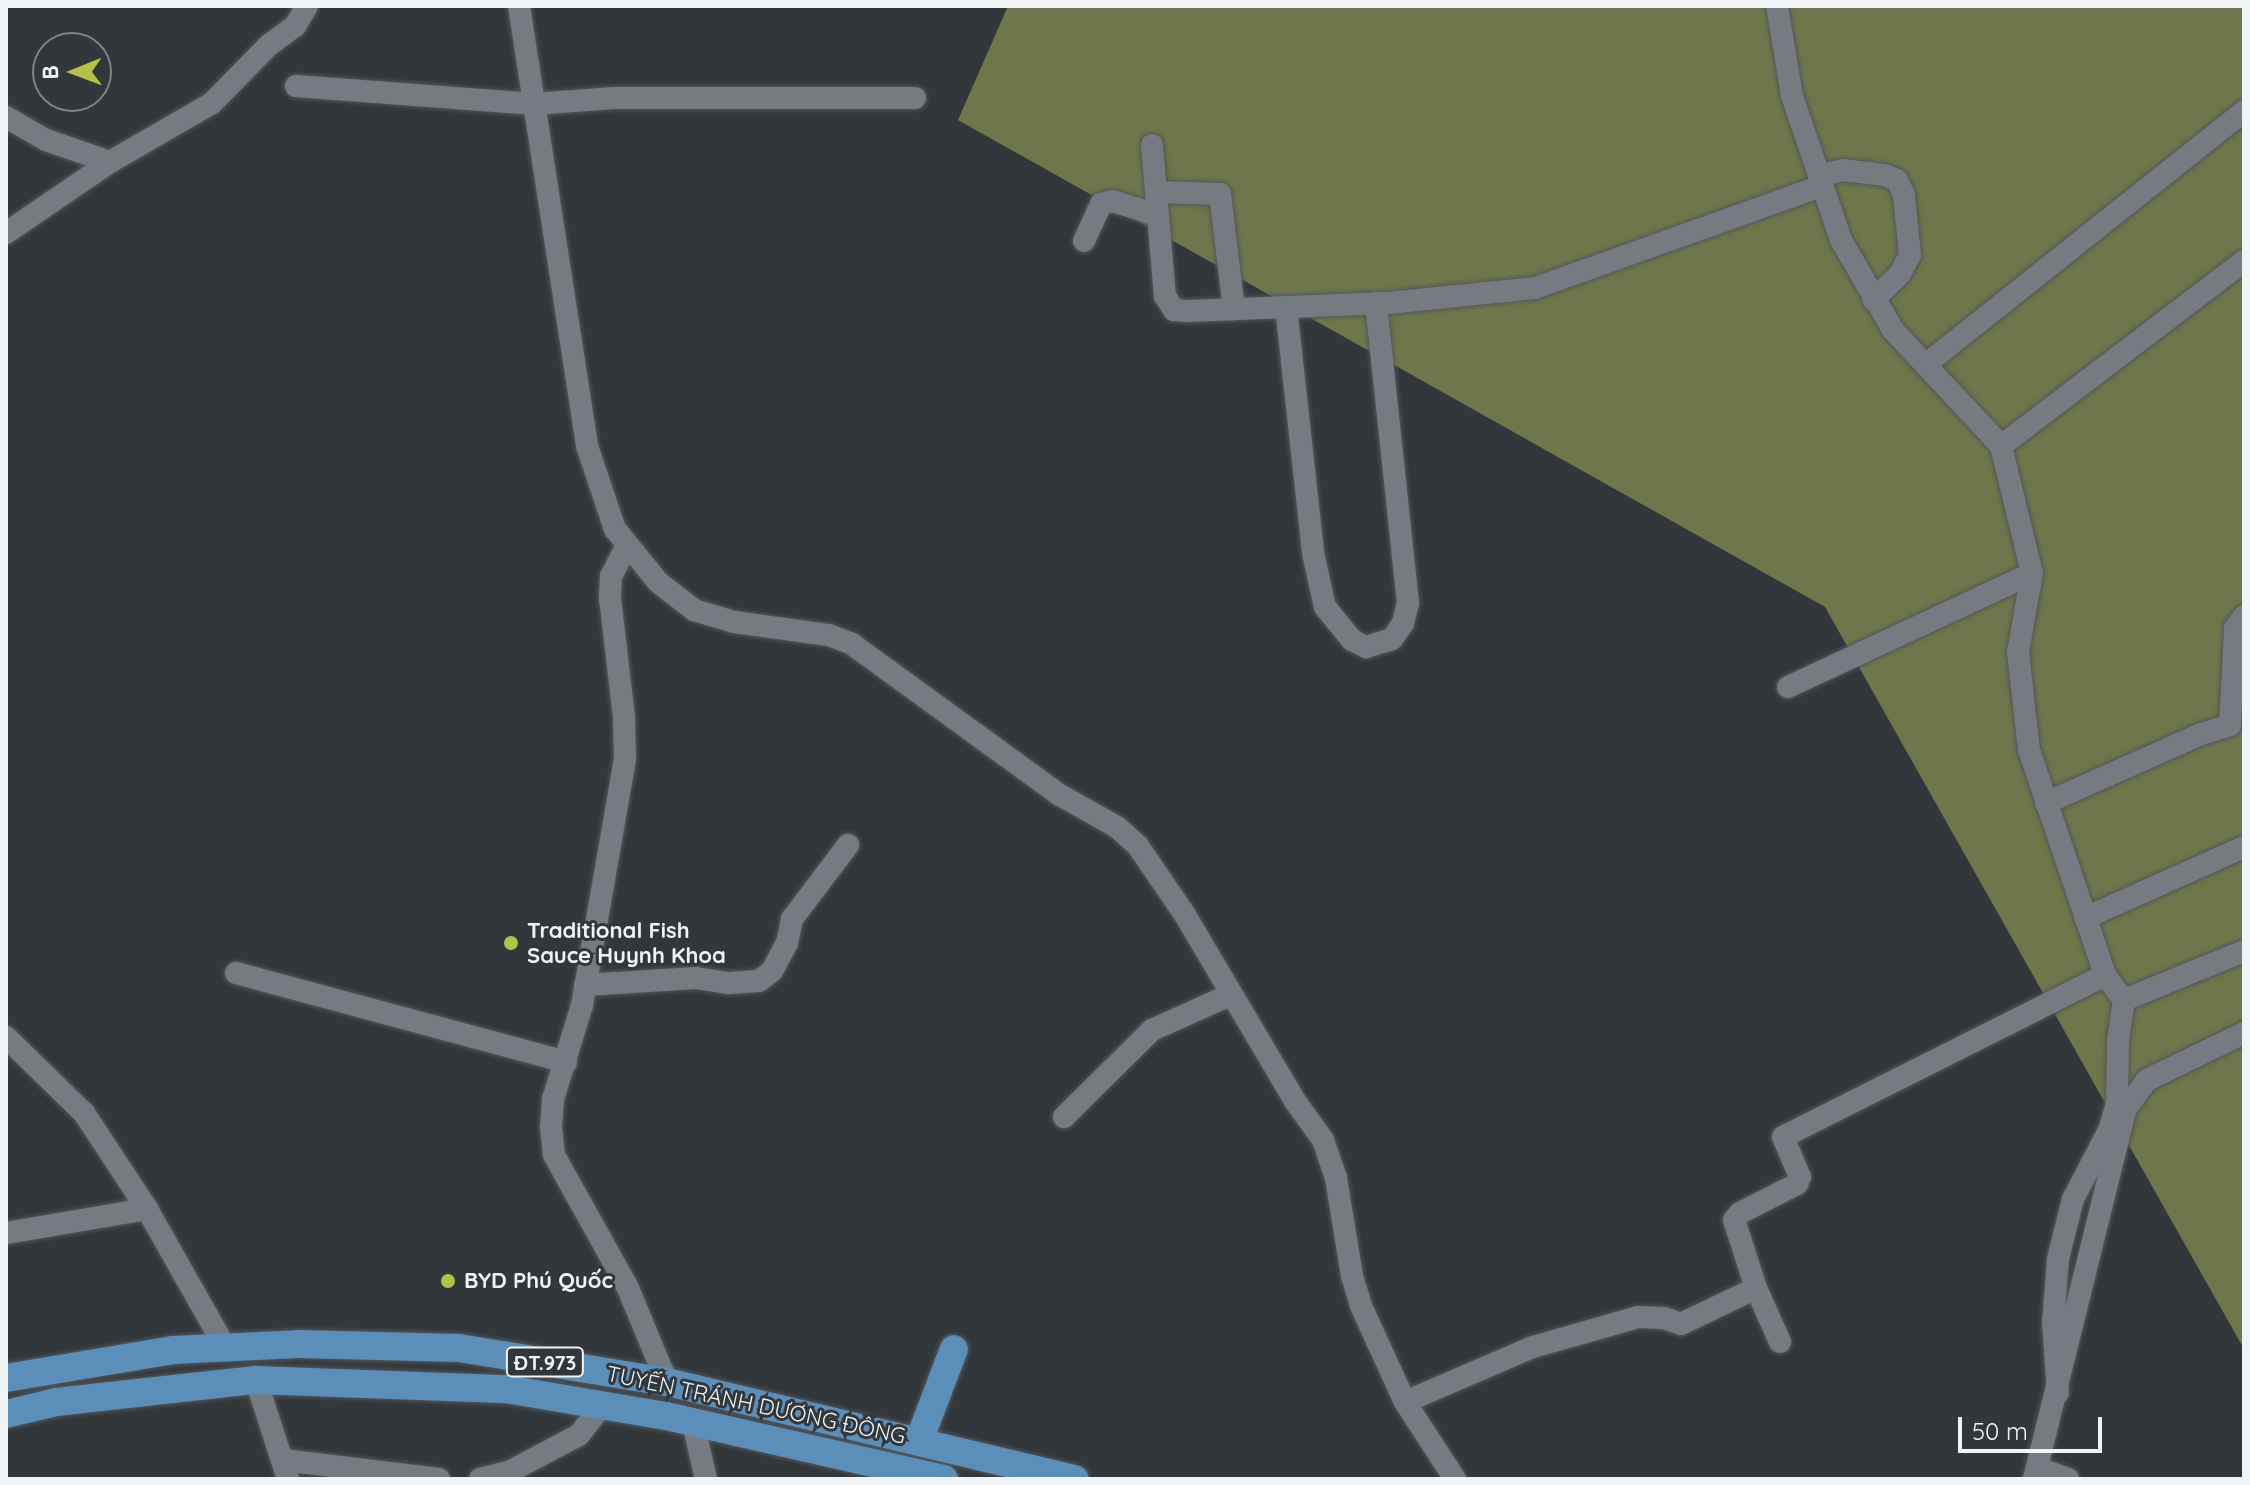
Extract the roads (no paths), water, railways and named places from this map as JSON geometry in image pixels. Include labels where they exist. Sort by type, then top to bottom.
[{"type":"main road","name":"TUYẾN TRÁNH DƯƠNG ĐÔNG","points":[[6,1378],[173,1350],[239,1346],[459,1348],[667,1382],[1075,1479]]},
{"type":"main road","points":[[239,1346],[256,1380]]},
{"type":"main road","points":[[919,1441],[954,1349]]},
{"type":"main road","name":"TUYẾN TRÁNH DƯƠNG ĐÔNG","points":[[6,1414],[56,1402],[256,1380],[506,1389],[680,1419],[944,1479]]},
{"type":"main road","points":[[667,1382],[680,1419]]},
{"type":"street","points":[[6,233],[110,162],[212,103],[269,45],[295,26],[307,6]]},
{"type":"street","points":[[519,6],[587,446],[615,529],[658,582],[694,610],[734,622],[816,633],[852,644],[1060,795],[1117,827],[1151,865],[1185,915],[1230,995],[1331,1158],[1352,1276],[1375,1340],[1405,1402],[1455,1479]]},
{"type":"street","points":[[1777,6],[1792,96],[1841,240],[1893,330],[2001,446],[2032,573],[2018,652],[2021,701],[2031,761],[2105,975],[2124,1000],[2118,1040],[2117,1103],[2110,1128],[2073,1199],[2058,1259],[2053,1322],[2058,1393]]},
{"type":"street","points":[[296,86],[534,104],[614,98],[915,98]]},
{"type":"street","points":[[1925,365],[2244,111]]},
{"type":"street","points":[[6,117],[46,140],[110,162]]},
{"type":"street","points":[[1152,145],[1162,277],[1169,306],[1188,311],[1376,303],[1506,293],[1564,280],[1843,170],[1885,175],[1897,180],[1904,195],[1910,255],[1900,274],[1873,300]]},
{"type":"street","points":[[1084,241],[1101,204],[1113,201],[1156,204],[1220,194],[1234,309]]},
{"type":"street","points":[[2001,446],[2244,261]]},
{"type":"street","points":[[1286,307],[1313,553],[1325,607],[1352,640],[1366,647],[1392,639],[1403,623],[1408,603],[1376,303]]},
{"type":"street","points":[[627,545],[611,576],[610,598],[624,718],[625,759],[585,985],[566,1062],[553,1099],[554,1155],[627,1286],[667,1382]]},
{"type":"street","points":[[1788,687],[2032,573]]},
{"type":"street","points":[[2046,803],[2201,734],[2237,723],[2235,628],[2244,616]]},
{"type":"street","points":[[585,985],[696,978],[729,983],[759,981],[772,971],[787,943],[792,919],[848,845]]},
{"type":"street","points":[[2085,918],[2244,847]]},
{"type":"street","points":[[2124,1000],[2244,951]]},
{"type":"street","points":[[236,973],[566,1062]]},
{"type":"street","points":[[1780,1342],[1756,1288],[1734,1220],[1740,1213],[1797,1184],[1800,1177],[1783,1137],[2105,975]]},
{"type":"street","points":[[1064,1117],[1152,1030],[1230,995]]},
{"type":"street","points":[[2068,1479],[2036,1474],[2125,1110],[2147,1080],[2244,1033]]},
{"type":"street","points":[[6,1037],[84,1113],[239,1346]]},
{"type":"street","points":[[6,1233],[147,1209]]},
{"type":"street","points":[[1405,1402],[1533,1347],[1638,1317],[1653,1316],[1681,1324],[1756,1288]]},
{"type":"street","points":[[256,1380],[286,1470],[439,1479]]},
{"type":"street","points":[[480,1479],[509,1472],[579,1435],[603,1404]]},
{"type":"street","points":[[680,1419],[706,1479]]},
{"type":"place","name":"Traditional Fish Sauce Huynh Khoa","points":[[511,943]]},
{"type":"place","name":"BYD Phú Quốc","points":[[448,1281]]}]
